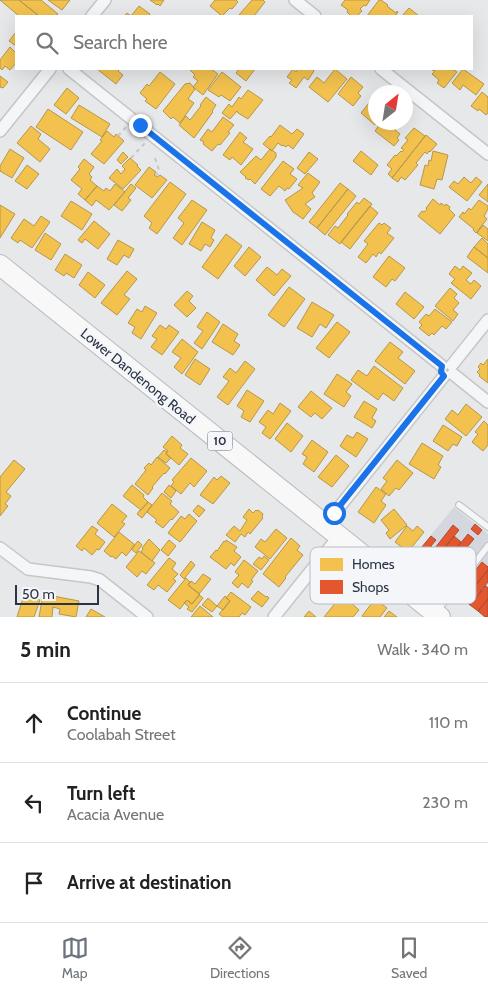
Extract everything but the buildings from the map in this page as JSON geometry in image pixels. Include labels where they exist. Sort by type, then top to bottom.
[{"type":"highway","name":"Lower Dandenong Road","points":[[0,265],[353,547]]},
{"type":"highway","name":"Lower Dandenong Road","points":[[421,604],[436,616]]},
{"type":"street","points":[[93,15],[105,0]]},
{"type":"street","points":[[295,0],[314,15]]},
{"type":"street","points":[[0,131],[49,70]]},
{"type":"street","points":[[70,70],[488,402]]},
{"type":"street","points":[[382,70],[488,154]]},
{"type":"street","points":[[321,547],[448,370],[488,320]]},
{"type":"street","points":[[0,548],[28,570],[100,580],[148,617]]},
{"type":"street","points":[[274,617],[310,563]]},
{"type":"lane","points":[[459,505],[488,527]]},
{"type":"lane","points":[[476,562],[488,546]]},
{"type":"lane","points":[[436,616],[445,604]]},
{"type":"path","points":[[118,136],[126,127]]},
{"type":"path","points":[[131,158],[145,143]]},
{"type":"path","points":[[155,158],[159,170],[156,176]]},
{"type":"shaded area","points":[[454,507],[488,534],[488,617],[485,617],[469,604],[476,604],[476,547],[421,547]]},
{"type":"route","points":[[140,125],[442,366],[441,372],[444,376],[334,513]]}]
